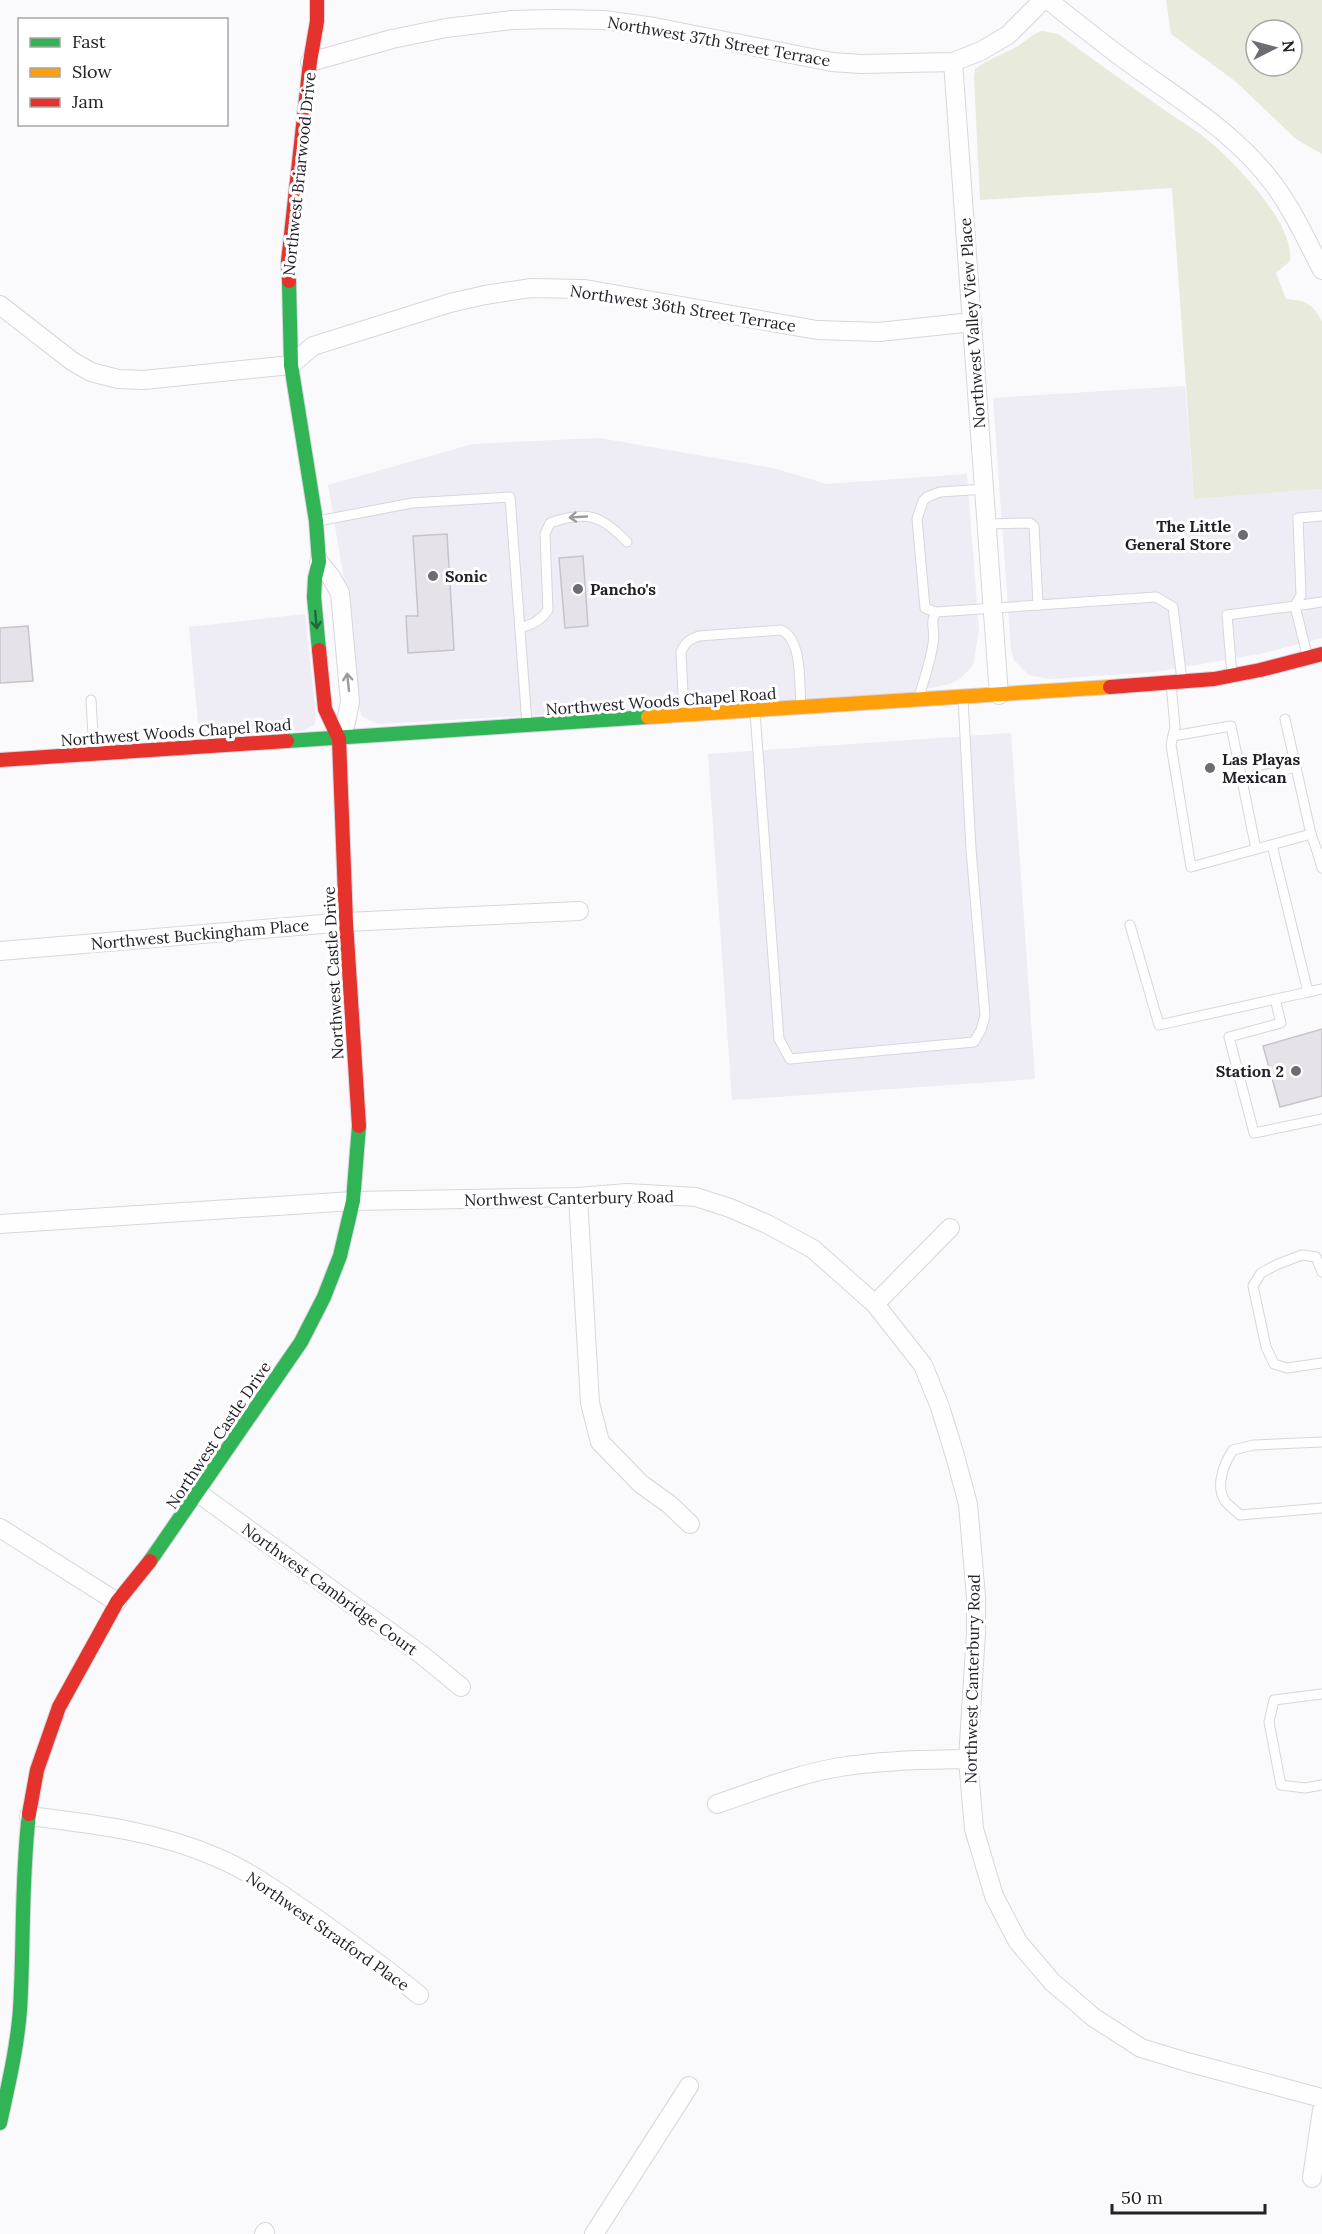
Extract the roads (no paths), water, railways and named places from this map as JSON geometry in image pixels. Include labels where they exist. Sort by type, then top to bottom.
[{"type":"street","name":"Northwest Briarwood Drive","points":[[317,0],[317,21],[310,62],[288,262],[291,365],[316,521],[319,562],[314,597],[325,709],[339,739]]},
{"type":"street","points":[[953,62],[981,51],[1008,35],[1043,0]]},
{"type":"street","points":[[1048,0],[1118,55],[1213,123],[1246,154],[1274,185],[1296,219],[1322,270]]},
{"type":"street","name":"Northwest 37th Street Terrace","points":[[310,62],[392,39],[446,28],[512,20],[554,19],[604,20],[654,27],[832,62],[861,64],[953,62]]},
{"type":"street","name":"Northwest Valley View Place","points":[[953,62],[999,695]]},
{"type":"street","name":"Northwest 36th Street Terrace","points":[[291,365],[313,346],[450,303],[531,288],[585,289],[817,330],[879,332],[972,322]]},
{"type":"street","points":[[0,305],[72,361],[91,372],[118,379],[144,380],[291,365]]},
{"type":"street","points":[[319,562],[340,593],[350,702],[346,722],[339,739]]},
{"type":"street","name":"Northwest Woods Chapel Road","points":[[0,760],[1176,683],[1232,677],[1322,654]]},
{"type":"street","name":"Northwest Castle Drive","points":[[0,2122],[15,2056],[20,2010],[22,1915],[29,1816],[37,1770],[59,1707],[117,1602],[149,1562],[198,1493],[301,1342],[324,1297],[340,1256],[353,1201],[359,1127],[346,922],[339,739]]},
{"type":"street","name":"Northwest Buckingham Place","points":[[0,951],[346,922],[579,911]]},
{"type":"street","name":"Northwest Canterbury Road","points":[[0,1224],[353,1201],[578,1197],[627,1193],[696,1197],[730,1208],[767,1224],[813,1249],[875,1304],[923,1365],[940,1407],[969,1504],[976,1597],[968,1759],[974,1829],[994,1896],[1018,1942],[1053,1983],[1093,2017],[1141,2048],[1322,2098]]},
{"type":"street","points":[[578,1197],[590,1403],[600,1442],[641,1484],[669,1504],[690,1524]]},
{"type":"street","points":[[875,1304],[950,1228]]},
{"type":"street","name":"Northwest Cambridge Court","points":[[198,1493],[422,1655],[461,1687]]},
{"type":"street","points":[[0,1528],[117,1602]]},
{"type":"street","points":[[717,1804],[798,1777],[838,1767],[877,1762],[968,1759]]},
{"type":"street","name":"Northwest Stratford Place","points":[[29,1816],[114,1826],[158,1837],[216,1857],[280,1893],[385,1966],[419,1995]]},
{"type":"street","points":[[594,2234],[689,2086]]},
{"type":"street","points":[[1312,2178],[1322,2110]]},
{"type":"lane","points":[[985,489],[935,493],[927,497],[920,508],[917,519],[925,604],[928,610],[936,612],[1156,597],[1173,607],[1176,683],[1175,723],[1171,745],[1191,867],[1311,834]]},
{"type":"lane","points":[[316,521],[412,503],[510,498],[527,726]]},
{"type":"lane","points":[[1308,659],[1295,606],[1301,595],[1298,518],[1322,516]]},
{"type":"lane","points":[[520,628],[533,625],[549,610],[545,534],[550,523],[563,519],[596,518],[610,525],[627,542]]},
{"type":"lane","points":[[987,524],[1030,523],[1034,526],[1038,605]]},
{"type":"lane","points":[[1232,677],[1227,615],[1322,602]]},
{"type":"lane","points":[[917,701],[933,644],[931,622],[936,612]]},
{"type":"lane","points":[[684,716],[681,652],[684,645],[699,636],[781,630],[788,633],[796,647],[801,708]]},
{"type":"lane","points":[[755,711],[778,1040],[790,1059],[974,1042],[981,1030],[985,1016],[971,849],[963,698]]},
{"type":"lane","points":[[92,700],[94,754]]},
{"type":"lane","points":[[1285,719],[1311,834],[1320,853],[1322,868]]},
{"type":"lane","points":[[1173,736],[1231,726],[1256,849]]},
{"type":"lane","points":[[1242,780],[1296,767]]},
{"type":"lane","points":[[1272,845],[1308,992]]},
{"type":"lane","points":[[1130,925],[1159,1025],[1322,988]]},
{"type":"lane","points":[[1275,999],[1281,1023],[1229,1037],[1254,1133],[1322,1119]]},
{"type":"lane","points":[[1322,1272],[1316,1257],[1302,1255],[1261,1273],[1253,1286],[1266,1347],[1274,1364],[1287,1368],[1322,1363]]},
{"type":"lane","points":[[1322,1442],[1254,1445],[1233,1450],[1225,1462],[1221,1479],[1224,1499],[1240,1515],[1322,1508]]},
{"type":"lane","points":[[1322,1694],[1274,1700],[1269,1722],[1281,1785],[1305,1788],[1322,1785]]},
{"type":"place","name":"The Little General Store","points":[[1243,535]]},
{"type":"place","name":"Sonic","points":[[433,576]]},
{"type":"place","name":"Pancho's","points":[[578,589]]},
{"type":"place","name":"Las Playas Mexican","points":[[1210,768]]},
{"type":"place","name":"Station 2","points":[[1296,1071]]}]
